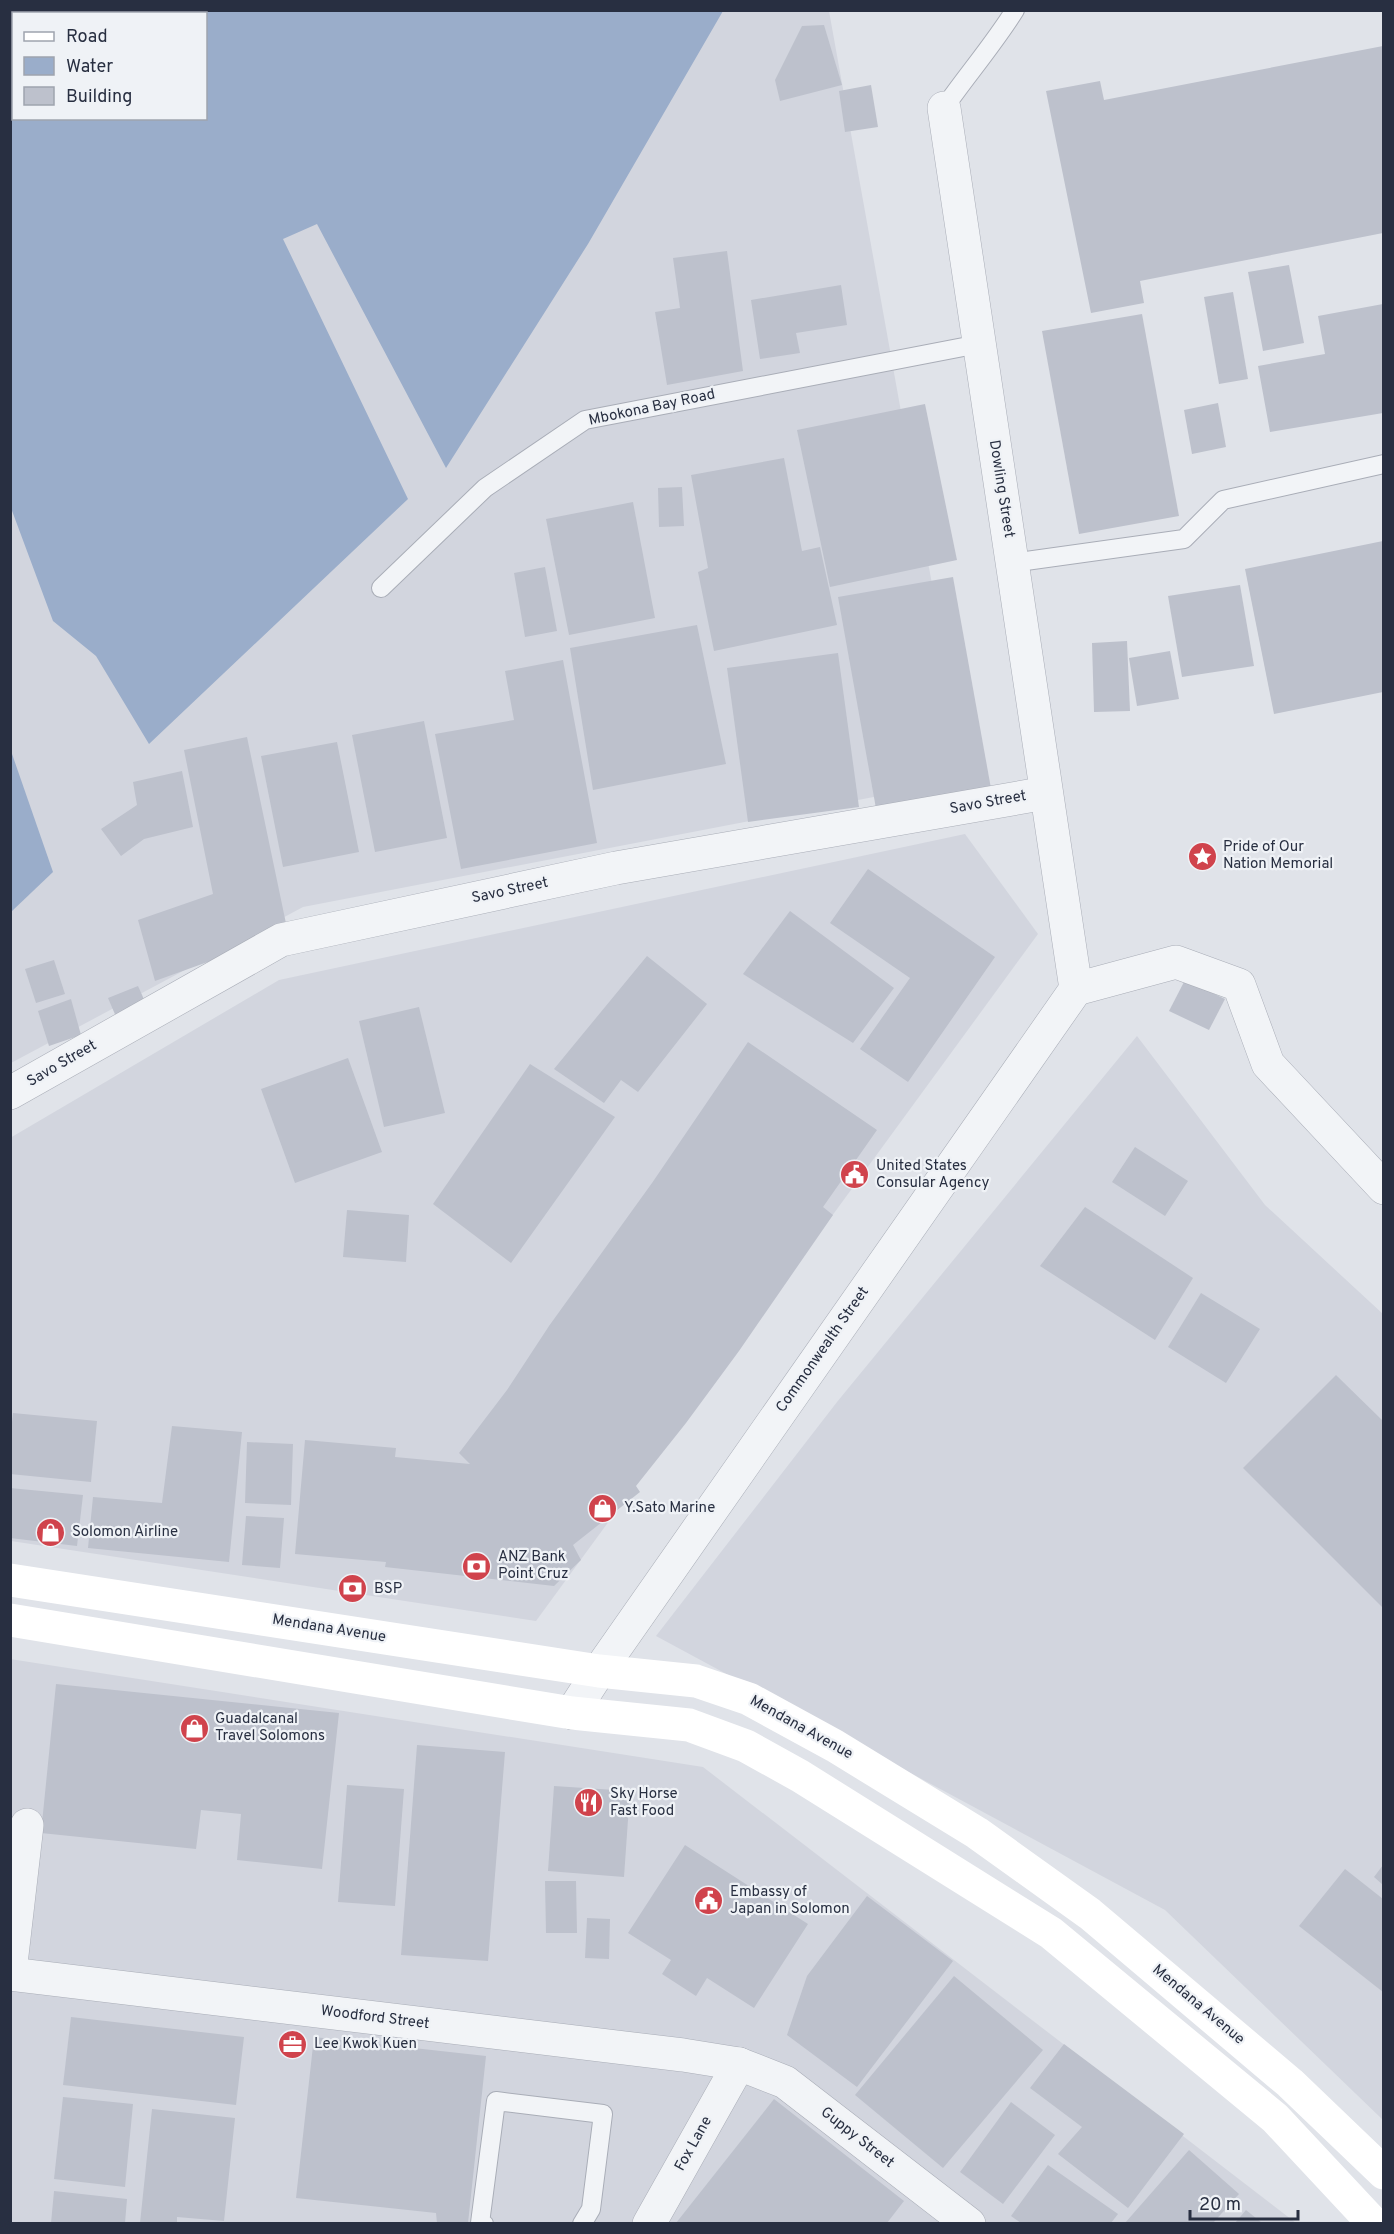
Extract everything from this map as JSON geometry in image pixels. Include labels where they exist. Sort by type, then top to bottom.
[{"type":"main road","name":"Mendana Avenue","points":[[10,1580],[599,1671],[696,1682],[749,1698],[835,1746],[977,1833],[1090,1914],[1290,2083],[1383,2173]]},
{"type":"main road","points":[[10,1620],[572,1713],[689,1725],[746,1746],[800,1776],[1051,1934],[1275,2118],[1374,2223]]},
{"type":"street","name":"Dowling Street","points":[[944,108],[1076,989]]},
{"type":"street","name":"Savo Street","points":[[10,1093],[281,939],[616,868],[1046,793]]},
{"type":"street","points":[[1076,989],[1176,962],[1239,985],[1268,1064],[1383,1188]]},
{"type":"street","name":"Commonwealth Street","points":[[572,1713],[599,1671],[1076,989]]},
{"type":"street","points":[[10,1973],[27,1825]]},
{"type":"street","name":"Woodford Street","points":[[10,1973],[683,2055],[739,2064]]},
{"type":"street","name":"Fox Lane","points":[[649,2223],[739,2064]]},
{"type":"street","name":"Guppy Street","points":[[739,2064],[785,2082],[969,2223]]},
{"type":"lane","name":"Dowling Street","points":[[944,108],[974,66],[993,45],[1014,10]]},
{"type":"lane","name":"Mbokona Bay Road","points":[[381,588],[485,488],[585,420],[980,344]]},
{"type":"lane","points":[[1012,564],[1184,538],[1223,500],[1383,464]]},
{"type":"lane","points":[[484,2223],[480,2223],[496,2101],[603,2114],[591,2209],[582,2223]]},
{"type":"shaded area","points":[[11,11],[829,11],[967,779],[303,907],[11,1063]]},
{"type":"shaded area","points":[[965,834],[1038,934],[536,1621],[11,1541],[10,1138],[279,980]]},
{"type":"shaded area","points":[[1137,1036],[1265,1205],[1383,1314],[1383,2120],[1165,1910],[656,1636],[837,1402]]},
{"type":"shaded area","points":[[10,1659],[703,1767],[1296,2223],[11,2223]]},
{"type":"water","points":[[11,10],[723,11],[588,244],[446,468],[317,224],[283,239],[408,499],[149,744],[96,656],[53,621],[11,508]]},
{"type":"water","points":[[11,751],[53,872],[10,912]]},
{"type":"building","points":[[824,25],[842,85],[780,101],[775,80],[802,26]]},
{"type":"building","points":[[1383,46],[1383,233],[1140,281],[1144,303],[1091,313],[1046,91],[1100,81],[1104,100]]},
{"type":"building","points":[[871,85],[878,127],[845,132],[839,91]]},
{"type":"building","points":[[727,251],[743,371],[667,385],[655,312],[680,308],[673,258]]},
{"type":"building","points":[[1289,265],[1304,343],[1263,351],[1248,272]]},
{"type":"building","points":[[841,285],[847,325],[796,333],[800,353],[760,359],[751,300]]},
{"type":"building","points":[[1233,292],[1248,379],[1219,384],[1204,297]]},
{"type":"building","points":[[1383,304],[1383,413],[1270,432],[1258,366],[1325,354],[1318,316]]},
{"type":"building","points":[[1142,314],[1179,516],[1079,534],[1042,331]]},
{"type":"building","points":[[1218,403],[1226,447],[1192,454],[1184,410]]},
{"type":"building","points":[[925,404],[957,560],[830,587],[797,430]]},
{"type":"building","points":[[784,458],[802,551],[820,547],[837,625],[714,651],[698,572],[708,568],[691,475]]},
{"type":"building","points":[[682,487],[684,526],[659,527],[658,488]]},
{"type":"building","points":[[633,502],[655,618],[569,635],[546,519]]},
{"type":"building","points":[[1383,541],[1383,692],[1274,714],[1245,569]]},
{"type":"building","points":[[545,567],[557,631],[525,637],[514,573]]},
{"type":"building","points":[[953,577],[992,794],[877,814],[838,597]]},
{"type":"building","points":[[1240,585],[1254,666],[1182,677],[1168,596]]},
{"type":"building","points":[[697,625],[726,764],[593,790],[570,648]]},
{"type":"building","points":[[1127,641],[1130,711],[1094,712],[1092,643]]},
{"type":"building","points":[[1170,651],[1179,699],[1137,706],[1129,658]]},
{"type":"building","points":[[838,653],[859,807],[748,822],[727,668]]},
{"type":"building","points":[[563,660],[597,843],[461,869],[435,734],[514,720],[505,671]]},
{"type":"building","points":[[424,721],[447,838],[375,852],[352,735]]},
{"type":"building","points":[[247,737],[288,933],[155,981],[138,920],[213,894],[184,750]]},
{"type":"building","points":[[337,742],[359,852],[283,867],[261,756]]},
{"type":"building","points":[[182,771],[193,827],[144,839],[121,856],[101,829],[137,805],[133,782]]},
{"type":"building","points":[[868,869],[995,957],[908,1082],[860,1049],[910,978],[830,923]]},
{"type":"building","points":[[790,911],[894,988],[853,1043],[743,974]]},
{"type":"building","points":[[647,956],[707,1004],[638,1092],[621,1080],[604,1103],[554,1069]]},
{"type":"building","points":[[54,960],[65,994],[36,1003],[25,969]]},
{"type":"building","points":[[1185,980],[1225,999],[1209,1030],[1169,1011]]},
{"type":"building","points":[[138,986],[147,1006],[117,1019],[108,998]]},
{"type":"building","points":[[71,999],[81,1035],[49,1046],[38,1011]]},
{"type":"building","points":[[419,1007],[445,1113],[384,1127],[359,1021]]},
{"type":"building","points":[[748,1042],[877,1130],[823,1207],[833,1215],[739,1351],[636,1486],[640,1492],[573,1545],[581,1560],[554,1586],[385,1567],[386,1562],[295,1554],[305,1440],[396,1448],[395,1457],[470,1464],[459,1453],[507,1390],[549,1326],[652,1183]]},
{"type":"building","points":[[348,1058],[382,1152],[295,1183],[261,1089]]},
{"type":"building","points":[[530,1064],[615,1117],[511,1263],[433,1204]]},
{"type":"building","points":[[1135,1147],[1188,1181],[1165,1216],[1112,1182]]},
{"type":"building","points":[[1085,1207],[1193,1278],[1155,1340],[1040,1266]]},
{"type":"building","points":[[347,1210],[409,1215],[406,1262],[343,1257]]},
{"type":"building","points":[[1201,1293],[1260,1329],[1226,1383],[1168,1347]]},
{"type":"building","points":[[1336,1375],[1383,1421],[1383,1608],[1243,1468]]},
{"type":"building","points":[[13,1413],[97,1421],[91,1482],[10,1474]]},
{"type":"building","points":[[172,1426],[242,1432],[229,1562],[88,1548],[93,1497],[162,1503]]},
{"type":"building","points":[[247,1442],[293,1444],[291,1505],[245,1503]]},
{"type":"building","points":[[10,1488],[83,1495],[77,1546],[10,1538]]},
{"type":"building","points":[[246,1516],[284,1518],[280,1568],[242,1565]]},
{"type":"building","points":[[56,1684],[339,1713],[322,1869],[237,1860],[241,1814],[201,1810],[196,1849],[41,1833]]},
{"type":"building","points":[[417,1745],[505,1752],[488,1961],[401,1955]]},
{"type":"building","points":[[347,1785],[404,1789],[395,1906],[338,1902]]},
{"type":"building","points":[[554,1786],[630,1791],[624,1877],[548,1871]]},
{"type":"building","points":[[685,1845],[808,1924],[754,2008],[707,1978],[696,1996],[662,1974],[671,1960],[628,1933]]},
{"type":"building","points":[[1383,1865],[1383,1885],[1374,1877]]},
{"type":"building","points":[[1345,1869],[1383,1899],[1383,1992],[1299,1926]]},
{"type":"building","points":[[545,1881],[576,1881],[577,1933],[546,1933]]},
{"type":"building","points":[[867,1896],[953,1961],[857,2087],[787,2035],[807,1976]]},
{"type":"building","points":[[587,1918],[610,1919],[609,1959],[585,1958]]},
{"type":"building","points":[[954,1976],[1043,2050],[943,2168],[855,2095]]},
{"type":"building","points":[[71,2017],[244,2037],[236,2105],[63,2085]]},
{"type":"building","points":[[314,2037],[486,2056],[468,2223],[437,2223],[436,2213],[296,2198]]},
{"type":"building","points":[[1064,2044],[1184,2134],[1128,2208],[1058,2154],[1082,2127],[1030,2088]]},
{"type":"building","points":[[63,2097],[133,2104],[125,2187],[54,2179]]},
{"type":"building","points":[[774,2099],[904,2201],[887,2223],[676,2223]]},
{"type":"building","points":[[1011,2102],[1055,2135],[1003,2204],[960,2172]]},
{"type":"building","points":[[152,2109],[235,2118],[224,2221],[177,2217],[177,2223],[140,2223]]},
{"type":"building","points":[[1189,2150],[1239,2194],[1213,2223],[1125,2223]]},
{"type":"building","points":[[1048,2165],[1118,2214],[1111,2223],[1021,2223],[1011,2216]]},
{"type":"building","points":[[54,2191],[127,2199],[125,2223],[51,2223]]},
{"type":"building","points":[[1246,2210],[1262,2223],[1235,2223]]},
{"type":"place","name":"Pride of Our Nation Memorial","points":[[1202,856]]},
{"type":"place","name":"United States Consular Agency","points":[[855,1175]]},
{"type":"place","name":"Y.Sato Marine","points":[[603,1508]]},
{"type":"place","name":"Solomon Airline","points":[[51,1532]]},
{"type":"place","name":"ANZ Bank Point Cruz","points":[[477,1566]]},
{"type":"place","name":"BSP","points":[[353,1589]]},
{"type":"place","name":"Guadalcanal Travel Solomons","points":[[194,1728]]},
{"type":"place","name":"Sky Horse Fast Food","points":[[589,1803]]},
{"type":"place","name":"Embassy of Japan in Solomon","points":[[709,1901]]},
{"type":"place","name":"Lee Kwok Kuen","points":[[293,2044]]}]
